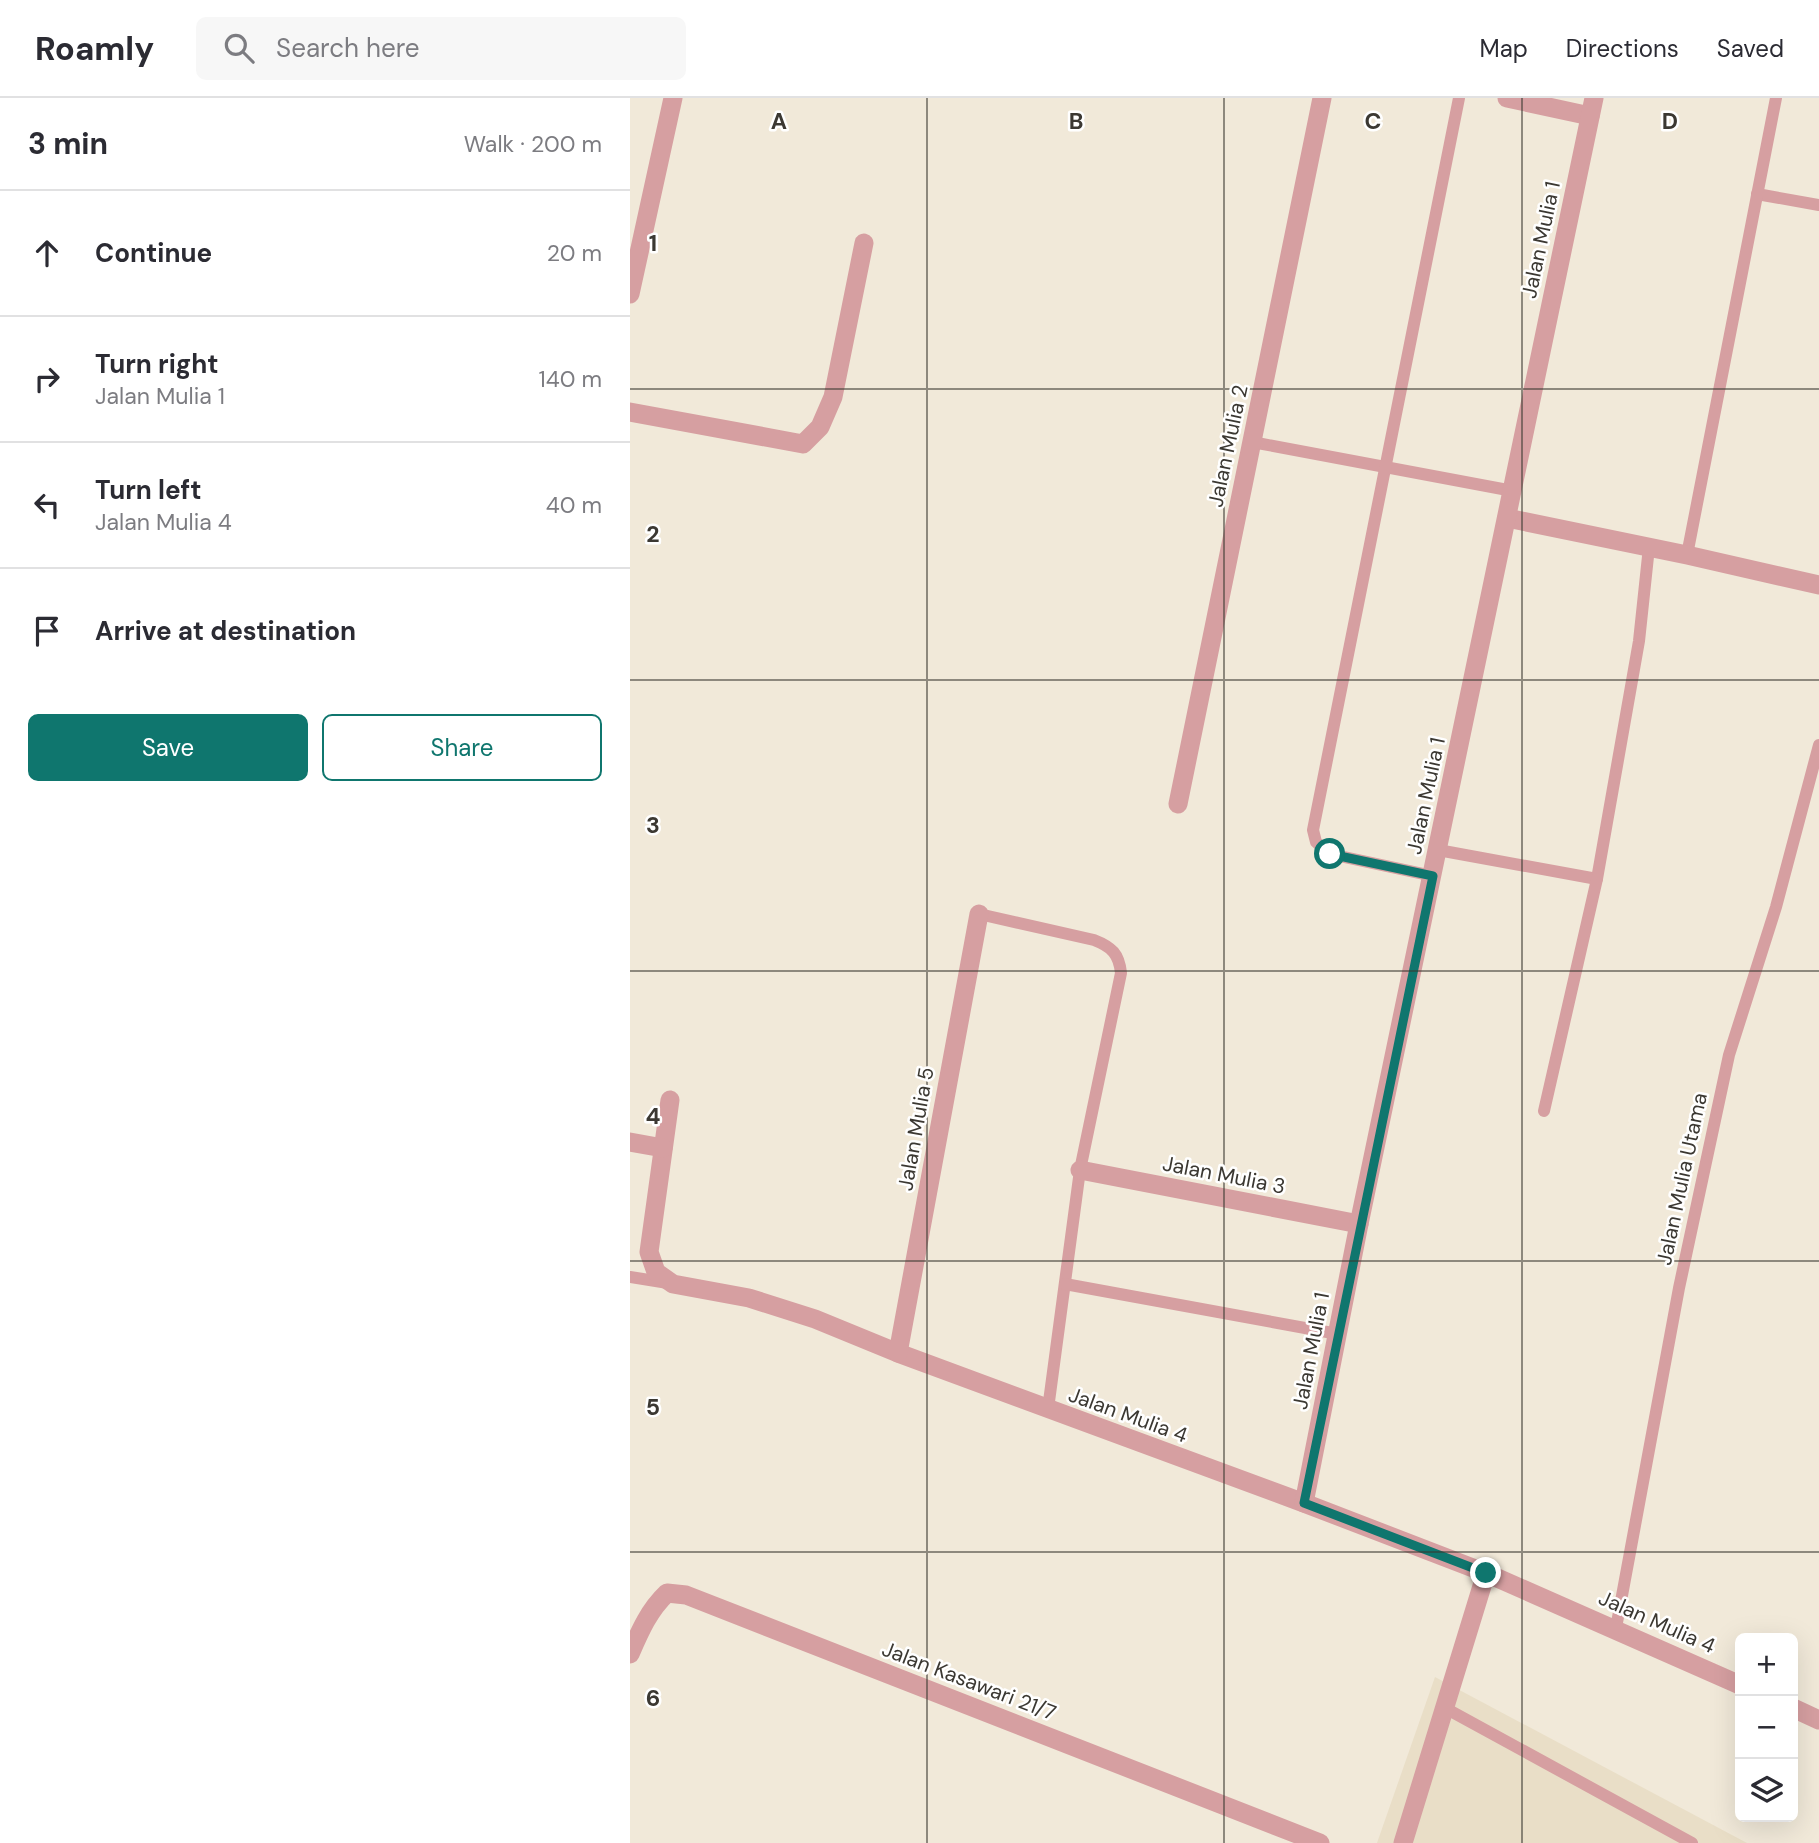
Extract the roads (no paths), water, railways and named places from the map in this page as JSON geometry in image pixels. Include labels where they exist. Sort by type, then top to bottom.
[{"type":"street","points":[[630,294],[673,98]]},
{"type":"street","name":"Jalan Mulia 2","points":[[1178,804],[1322,98]]},
{"type":"street","points":[[1507,98],[1592,107]]},
{"type":"street","name":"Jalan Mulia 1","points":[[1304,1503],[1359,1224],[1592,107]]},
{"type":"street","points":[[630,412],[803,444],[820,427],[833,397],[864,243]]},
{"type":"street","points":[[1507,519],[1819,585]]},
{"type":"street","name":"Jalan Mulia 5","points":[[898,1353],[979,914]]},
{"type":"street","points":[[670,1100],[649,1252],[656,1272],[673,1284]]},
{"type":"street","points":[[630,1142],[663,1148]]},
{"type":"street","name":"Jalan Mulia 3","points":[[1080,1170],[1359,1224]]},
{"type":"street","name":"Jalan Mulia 4","points":[[673,1284],[749,1298],[815,1319],[898,1353],[1486,1573],[1735,1683]]},
{"type":"street","points":[[1403,1843],[1486,1573]]},
{"type":"street","name":"Jalan Kasawari 21/7","points":[[630,1654],[643,1624],[657,1603],[667,1593],[686,1595],[1320,1843]]},
{"type":"street","points":[[1798,1710],[1819,1720]]},
{"type":"lane","points":[[1433,876],[1330,854],[1316,842],[1313,830],[1459,98]]},
{"type":"lane","points":[[1687,555],[1776,98]]},
{"type":"lane","points":[[1757,194],[1819,205]]},
{"type":"lane","points":[[1252,442],[1513,491]]},
{"type":"lane","points":[[1544,1111],[1597,879],[1639,641],[1649,547]]},
{"type":"lane","name":"Jalan Mulia Utama","points":[[1616,1628],[1679,1288],[1726,1069],[1776,908],[1819,745]]},
{"type":"lane","points":[[1438,850],[1597,879]]},
{"type":"lane","points":[[979,914],[1094,940],[1109,946],[1119,958],[1121,974],[1080,1170],[1048,1409]]},
{"type":"lane","points":[[630,1277],[673,1284]]},
{"type":"lane","points":[[1065,1284],[1338,1334]]},
{"type":"lane","points":[[1445,1708],[1692,1843]]}]
